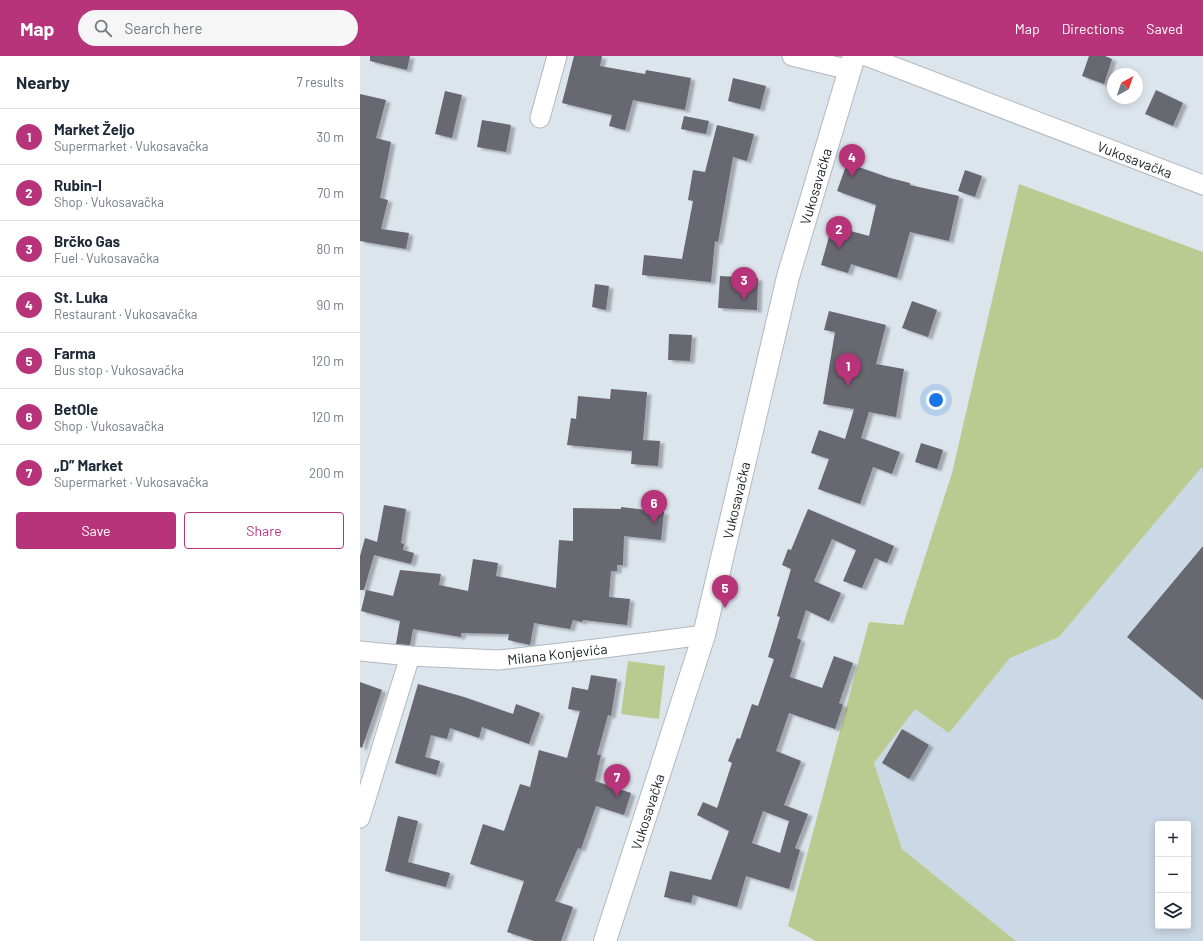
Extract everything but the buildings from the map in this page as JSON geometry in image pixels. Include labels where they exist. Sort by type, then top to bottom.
[{"type":"main road","name":"Vukosavačka","points":[[605,941],[704,634],[788,276],[857,61]]},
{"type":"street","points":[[540,118],[557,56]]},
{"type":"street","points":[[792,56],[857,61]]},
{"type":"street","name":"Vukosavačka","points":[[857,61],[1203,185]]},
{"type":"street","name":"Milana Konjevića","points":[[360,651],[410,656],[499,660],[604,648],[704,634]]},
{"type":"street","points":[[360,818],[410,656]]},
{"type":"shaded area","points":[[1201,468],[1203,468],[1203,941],[1016,941],[902,849],[874,763],[915,709],[949,732],[1010,658],[1059,637]]},
{"type":"green space","points":[[1019,184],[1203,252],[1203,468],[1201,468],[1059,637],[1010,658],[949,733],[915,709],[874,763],[902,849],[1016,941],[816,941],[788,926],[869,622],[903,625],[952,473]]},
{"type":"green space","points":[[628,661],[665,666],[659,719],[621,714]]},
{"type":"place","name":"St. Luka","points":[[852,177]]},
{"type":"place","name":"Rubin-I","points":[[839,249]]},
{"type":"place","name":"Brčko Gas","points":[[744,300]]},
{"type":"place","name":"Market Željo","points":[[848,386]]},
{"type":"place","name":"BetOle","points":[[654,523]]},
{"type":"place","name":"Farma","points":[[725,608]]},
{"type":"place","name":"„D” Market","points":[[617,797]]}]
